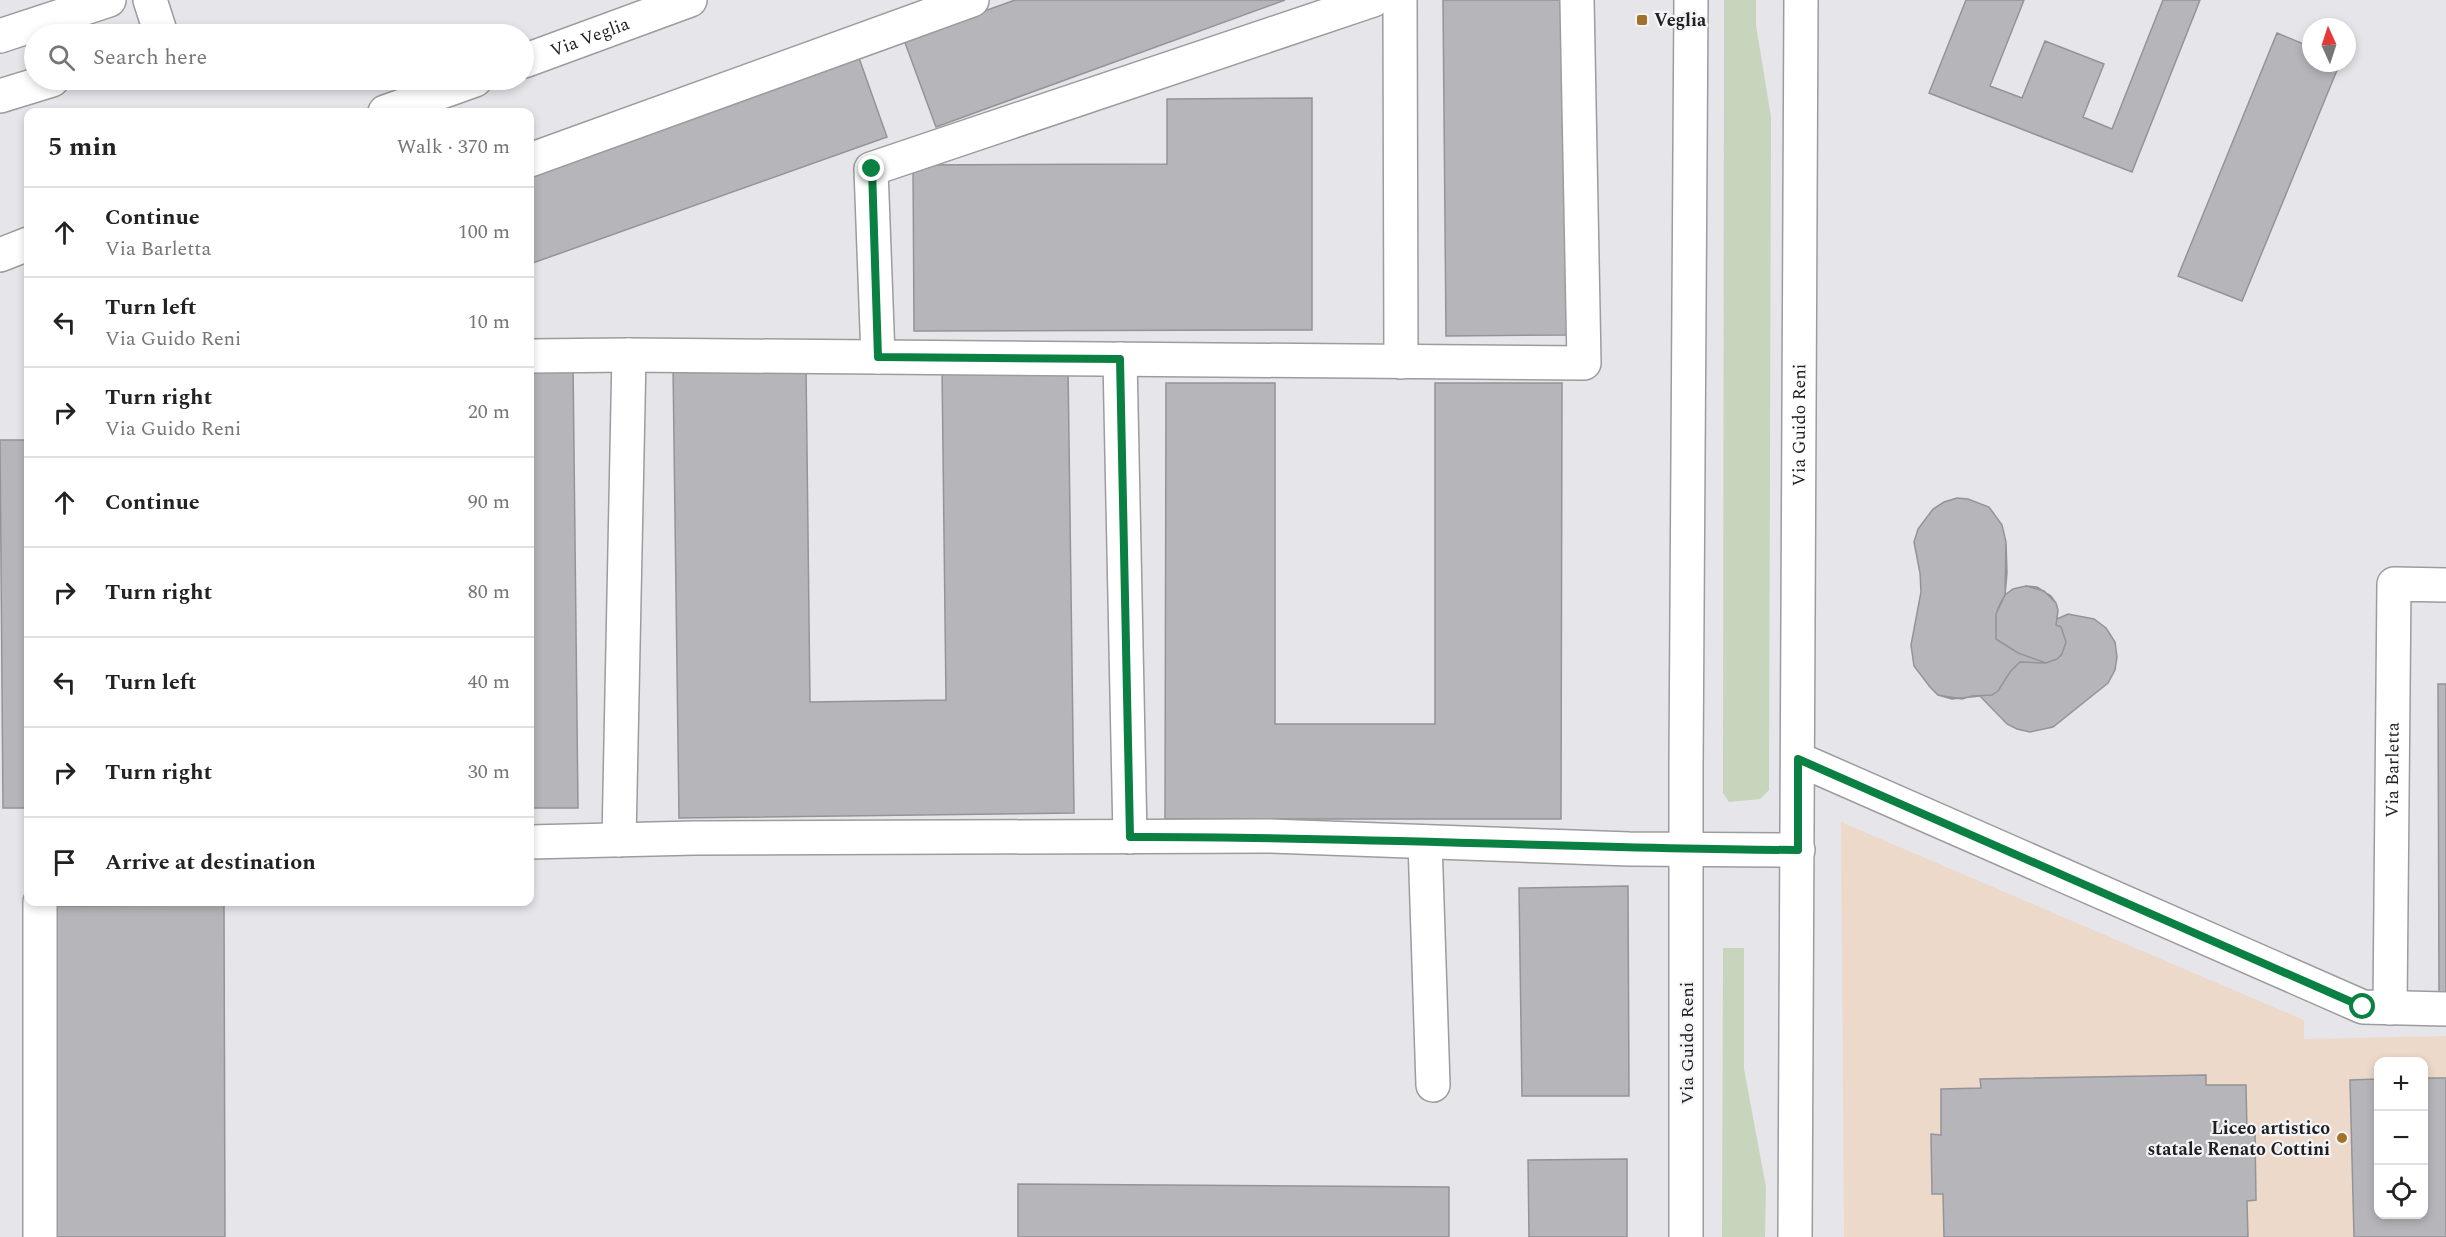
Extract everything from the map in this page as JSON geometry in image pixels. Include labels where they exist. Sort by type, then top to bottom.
[{"type":"main road","points":[[30,24],[109,0]]},
{"type":"main road","points":[[150,0],[158,24]]},
{"type":"main road","name":"Via Veglia","points":[[534,57],[690,0]]},
{"type":"main road","points":[[534,159],[972,0]]},
{"type":"main road","points":[[878,357],[872,169],[1373,0]]},
{"type":"main road","points":[[1400,0],[1401,362]]},
{"type":"main road","points":[[534,356],[1584,363],[1577,0]]},
{"type":"main road","name":"Via Guido Reni","points":[[1686,1237],[1692,0]]},
{"type":"main road","name":"Via Guido Reni","points":[[1795,1237],[1801,0]]},
{"type":"main road","points":[[1,33],[24,26]]},
{"type":"main road","points":[[0,96],[24,89]]},
{"type":"main road","points":[[396,108],[447,90]]},
{"type":"main road","points":[[0,255],[24,246]]},
{"type":"main road","points":[[619,840],[629,355]]},
{"type":"main road","points":[[1120,359],[1130,837]]},
{"type":"main road","name":"Via Barletta","points":[[2376,1007],[2394,584],[2446,585]]},
{"type":"main road","points":[[1798,759],[2376,1007],[2446,1009]]},
{"type":"main road","points":[[534,842],[1269,836],[1687,850],[1798,850]]},
{"type":"main road","points":[[1425,842],[1433,1085]]},
{"type":"main road","points":[[40,906],[40,1237]]},
{"type":"shaded area","points":[[1841,822],[2304,1020],[2304,1039],[2446,1036],[2446,1237],[1844,1237]]},
{"type":"green space","points":[[1724,0],[1756,0],[1756,25],[1771,117],[1769,790],[1760,799],[1729,802],[1723,793]]},
{"type":"green space","points":[[1723,948],[1744,948],[1744,1069],[1766,1187],[1765,1237],[1722,1237]]},
{"type":"building","points":[[1015,0],[1285,0],[936,127],[904,40]]},
{"type":"building","points":[[1443,0],[1566,0],[1569,335],[1446,336]]},
{"type":"building","points":[[1966,0],[2024,0],[1990,86],[2022,98],[2045,41],[2104,64],[2083,117],[2112,129],[2163,0],[2200,0],[2132,172],[1929,93]]},
{"type":"building","points":[[2277,33],[2302,43],[2302,72],[2336,72],[2242,301],[2178,276]]},
{"type":"building","points":[[859,58],[887,137],[534,263],[534,174]]},
{"type":"building","points":[[1312,98],[1312,330],[914,331],[913,165],[1167,164],[1167,99]]},
{"type":"building","points":[[573,362],[578,808],[534,808],[534,363]]},
{"type":"building","points":[[806,365],[810,702],[946,700],[942,368],[1068,366],[1074,813],[679,818],[673,367]]},
{"type":"building","points":[[1166,383],[1275,383],[1275,724],[1435,724],[1435,383],[1562,383],[1561,819],[1165,819]]},
{"type":"building","points":[[0,440],[24,440],[24,808],[3,808]]},
{"type":"building","points":[[1957,498],[1968,499],[1989,507],[2002,525],[2006,542],[2007,573],[2005,595],[1996,614],[1996,639],[2018,653],[2046,663],[2020,662],[2010,672],[1998,691],[1992,695],[1962,699],[1938,695],[1930,687],[1914,666],[1911,645],[1921,592],[1914,542],[1918,529],[1933,509]]},
{"type":"building","points":[[1957,498],[1968,499],[1989,507],[2002,525],[2006,542],[2005,595],[2013,589],[2026,586],[2037,587],[2051,596],[2056,603],[2057,619],[2068,614],[2094,619],[2106,628],[2115,642],[2117,657],[2115,670],[2108,683],[2053,727],[2030,732],[2017,729],[2007,724],[1980,696],[1952,699],[1938,695],[1914,666],[1911,645],[1921,592],[1914,542],[1918,529],[1933,509]]},
{"type":"building","points":[[2026,586],[2044,591],[2056,603],[2058,610],[2056,625],[2061,627],[2066,642],[2062,654],[2057,659],[2046,663],[2018,653],[1996,639],[1996,614],[2005,595],[2013,589]]},
{"type":"building","points":[[2438,684],[2446,684],[2446,994],[2439,994]]},
{"type":"building","points":[[1628,886],[1629,1096],[1522,1096],[1519,888]]},
{"type":"building","points":[[55,906],[224,906],[225,1237],[57,1237]]},
{"type":"building","points":[[2206,1075],[2206,1085],[2246,1085],[2247,1131],[2255,1130],[2256,1200],[2247,1201],[2248,1237],[1944,1237],[1943,1194],[1932,1194],[1931,1134],[1941,1135],[1941,1089],[1981,1088],[1980,1079]]},
{"type":"building","points":[[2428,1078],[2446,1078],[2446,1237],[2354,1237],[2350,1080],[2374,1079],[2374,1219],[2428,1219]]},
{"type":"building","points":[[1627,1159],[1627,1237],[1529,1237],[1528,1160]]},
{"type":"building","points":[[1018,1184],[1449,1187],[1449,1237],[1018,1237]]},
{"type":"place","name":"Veglia","points":[[1642,20]]},
{"type":"place","name":"Liceo artistico statale Renato Cottini","points":[[2342,1138]]},
{"type":"route","points":[[872,169],[878,357],[1120,359],[1130,837],[1269,836],[1629,849],[1798,850],[1798,759],[2363,1007]]}]
